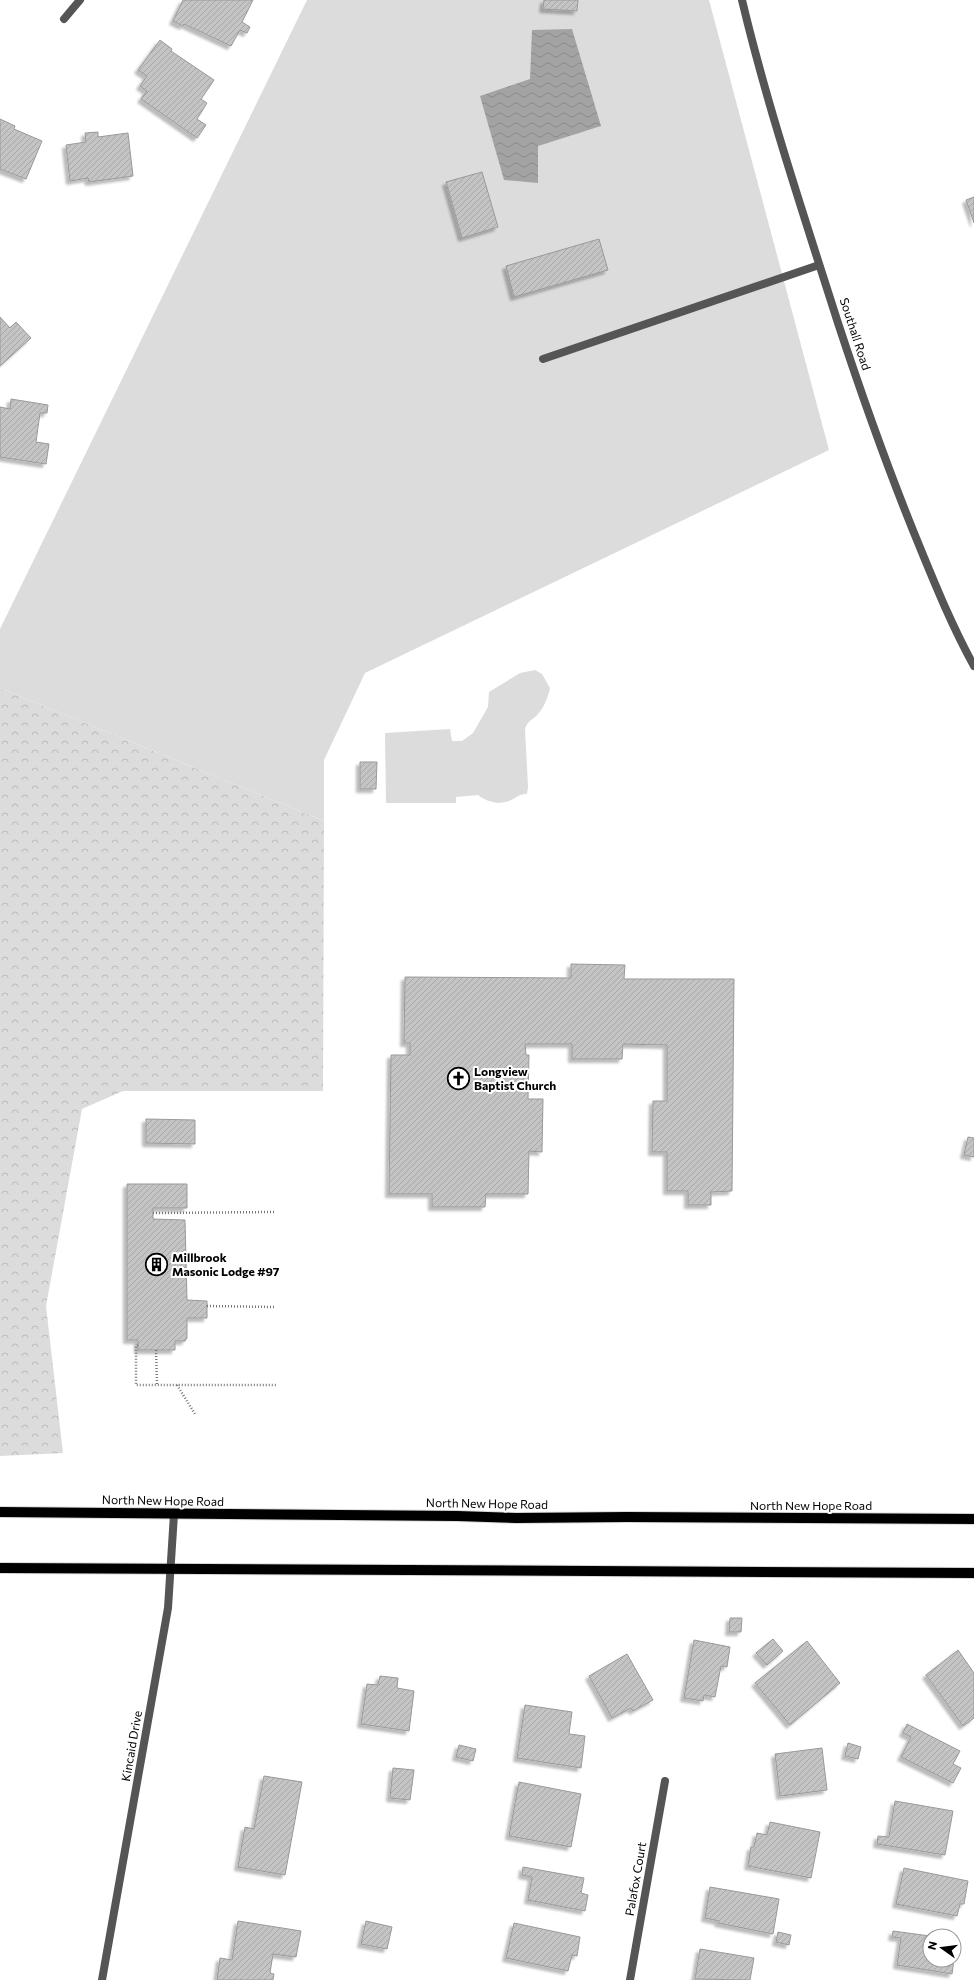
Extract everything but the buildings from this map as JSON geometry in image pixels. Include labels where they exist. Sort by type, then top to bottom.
[{"type":"main road","name":"North New Hope Road","points":[[0,1512],[457,1516],[516,1518],[626,1517],[974,1519]]},
{"type":"main road","points":[[0,1568],[974,1573]]},
{"type":"street","points":[[64,19],[80,0]]},
{"type":"street","name":"Southall Road","points":[[742,0],[756,55],[819,265],[856,376],[899,495],[944,606],[974,666]]},
{"type":"street","points":[[543,359],[819,265]]},
{"type":"street","name":"Kincaid Drive","points":[[102,1980],[168,1608],[172,1569],[174,1514]]},
{"type":"street","name":"Palafox Court","points":[[630,1980],[665,1782]]},
{"type":"path","points":[[153,1213],[274,1212]]},
{"type":"path","points":[[207,1306],[274,1307]]},
{"type":"path","points":[[138,1345],[136,1346],[136,1385],[276,1385]]},
{"type":"path","points":[[156,1350],[157,1385]]},
{"type":"path","points":[[178,1385],[195,1414]]},
{"type":"green space","points":[[307,0],[709,0],[829,450],[365,673],[324,760],[324,821],[0,688],[0,629]]},
{"type":"green space","points":[[535,670],[542,674],[550,688],[543,707],[528,723],[525,729],[528,787],[527,794],[501,803],[489,801],[478,795],[456,797],[456,803],[386,803],[385,733],[450,729],[452,741],[462,741],[473,733],[488,707],[489,692],[520,673]]},
{"type":"green space","points":[[0,688],[324,821],[323,1091],[123,1091],[82,1109],[46,1306],[63,1453],[0,1456]]},
{"type":"water","points":[[572,29],[601,126],[538,146],[538,183],[504,180],[480,96],[530,79],[532,30]]},
{"type":"place","name":"Longview Baptist Church","points":[[459,1079]]},
{"type":"place","name":"Millbrook Masonic Lodge #97","points":[[157,1265]]}]
